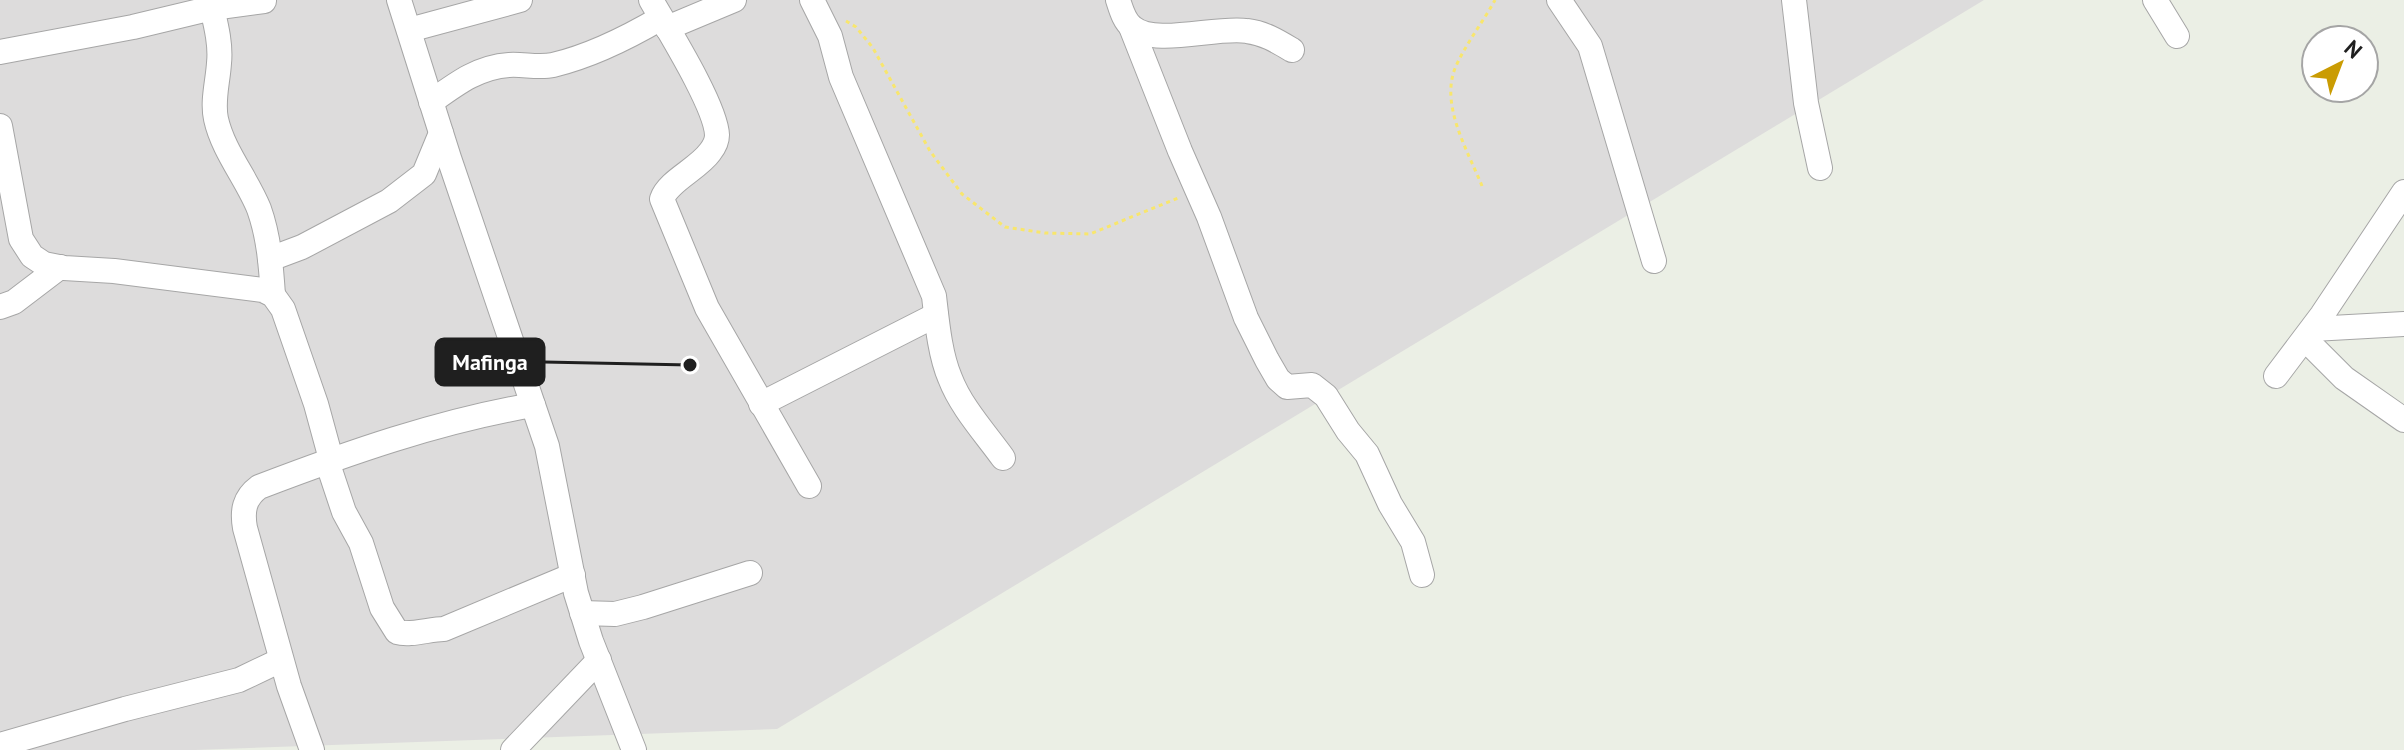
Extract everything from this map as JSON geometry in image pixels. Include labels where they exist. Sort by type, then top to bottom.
[{"type":"street","points":[[399,0],[547,446],[582,613],[634,750]]},
{"type":"street","points":[[409,30],[520,0]]},
{"type":"street","points":[[431,102],[470,75],[488,68],[548,66],[627,38],[660,15],[734,0]]},
{"type":"street","points":[[1118,0],[1125,20],[1140,33],[1155,37],[1244,30],[1266,35],[1292,50]]},
{"type":"street","points":[[1559,0],[1590,46],[1654,261]]},
{"type":"street","points":[[1794,0],[1806,103],[1820,168]]},
{"type":"street","points":[[2155,0],[2177,36]]},
{"type":"street","points":[[0,52],[133,27],[212,8],[264,1]]},
{"type":"street","points":[[212,8],[220,61],[215,84],[215,117],[259,210],[270,259],[273,295]]},
{"type":"street","points":[[817,11],[830,36],[846,89],[934,296],[949,378],[1003,458]]},
{"type":"street","points":[[660,15],[711,111],[717,136],[714,147],[704,160],[665,190],[662,199],[707,308],[809,486]]},
{"type":"street","points":[[1131,27],[1246,318],[1278,379],[1287,387],[1312,385],[1326,396],[1367,454],[1390,504],[1413,542],[1422,575]]},
{"type":"street","points":[[0,126],[21,239],[32,256],[44,264],[263,290],[273,295],[283,309],[297,348],[344,512],[361,543],[382,608],[397,632],[406,634],[444,629],[573,575]]},
{"type":"street","points":[[270,259],[302,247],[389,201],[424,174],[441,133]]},
{"type":"street","points":[[2276,376],[2309,334],[2404,192]]},
{"type":"street","points":[[0,307],[14,302],[60,267]]},
{"type":"street","points":[[761,404],[936,315]]},
{"type":"street","points":[[2309,334],[2404,324]]},
{"type":"street","points":[[2309,334],[2344,378],[2404,420]]},
{"type":"street","points":[[312,750],[281,660],[245,528],[243,515],[250,494],[259,487],[329,460],[492,412],[533,405]]},
{"type":"street","points":[[582,613],[615,614],[671,600],[750,573]]},
{"type":"street","points":[[0,745],[239,680],[281,660]]},
{"type":"street","points":[[513,750],[599,660]]},
{"type":"path","points":[[1482,186],[1457,124],[1450,91],[1455,69],[1495,0]]},
{"type":"path","points":[[817,11],[856,27],[873,48],[938,162],[962,194],[1005,227],[1045,233],[1090,234],[1197,191]]},
{"type":"shaded area","points":[[0,0],[1984,0],[777,729],[195,750],[0,750]]},
{"type":"place","name":"Mafinga","points":[[690,365]]}]
